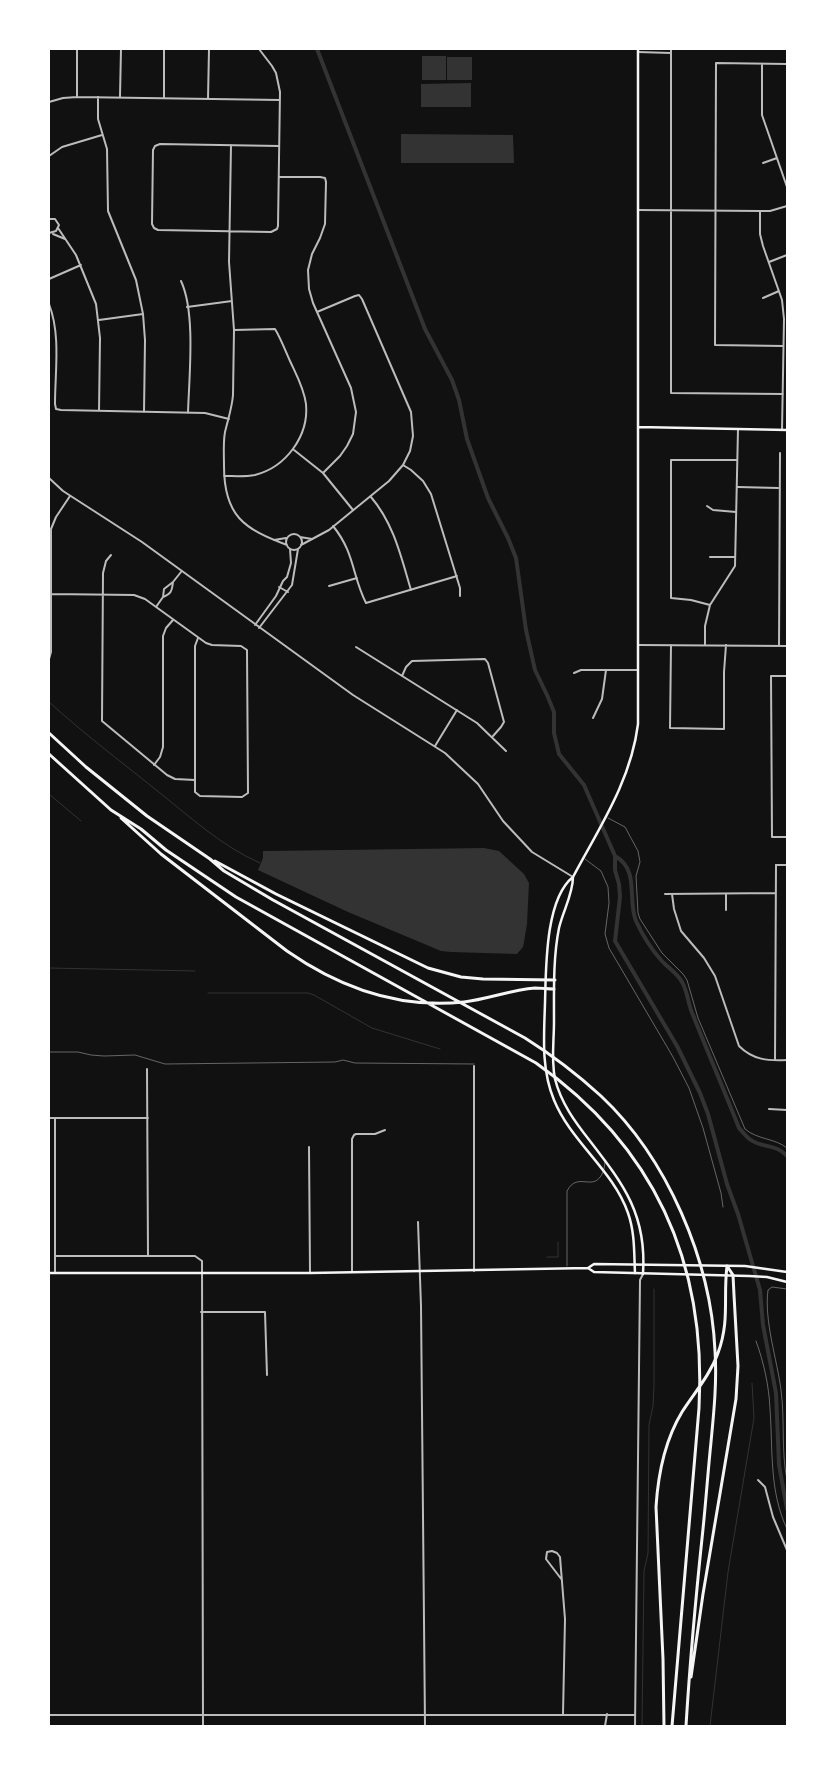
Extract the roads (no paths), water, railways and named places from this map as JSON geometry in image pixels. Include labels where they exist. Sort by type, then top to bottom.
[{"type":"highway","points":[[49,733],[86,767],[147,816],[210,859],[224,871],[272,900],[525,1038],[560,1061],[602,1096],[645,1148],[666,1182],[688,1227],[701,1266],[715,1349],[714,1409],[688,1685],[686,1726]]},
{"type":"highway","points":[[49,754],[161,854],[308,966],[345,985],[382,997],[407,1002],[437,1003],[466,1002],[535,988],[554,989]]},
{"type":"highway","points":[[111,810],[166,850],[250,905],[536,1063],[588,1105],[614,1133],[641,1168],[666,1213],[680,1248],[696,1312],[700,1360],[699,1408],[672,1726]]},
{"type":"highway","points":[[210,859],[276,894],[428,968],[461,977],[555,980]]},
{"type":"highway","points":[[688,1685],[693,1668],[703,1594],[736,1399],[738,1357],[733,1275],[727,1266]]},
{"type":"highway","points":[[664,1726],[656,1508],[661,1468],[669,1440],[681,1414],[710,1373],[718,1355],[724,1332],[727,1306],[727,1266]]},
{"type":"main road","points":[[636,1273],[633,1235],[629,1214],[622,1199],[604,1171],[570,1129],[554,1101],[545,1068],[545,1024],[547,950],[551,924],[566,883],[573,877],[623,782],[638,724],[638,51]]},
{"type":"main road","points":[[639,427],[787,430]]},
{"type":"main road","points":[[573,877],[573,886],[564,907],[559,928],[554,989],[553,1059],[555,1077],[568,1110],[624,1187],[636,1210],[641,1233],[643,1274]]},
{"type":"main road","points":[[49,1273],[420,1272],[588,1268],[594,1264],[745,1266],[787,1272]]},
{"type":"main road","points":[[588,1268],[594,1272],[733,1275],[787,1282]]},
{"type":"street","points":[[77,97],[78,49]]},
{"type":"street","points":[[120,49],[120,97]]},
{"type":"street","points":[[164,49],[164,98]]},
{"type":"street","points":[[208,99],[209,49]]},
{"type":"street","points":[[259,49],[268,58],[276,73],[280,100],[278,226],[276,230],[271,232],[158,230],[154,228],[152,224],[153,150],[155,146],[160,144],[279,146]]},
{"type":"street","points":[[670,49],[671,393],[783,394]]},
{"type":"street","points":[[638,51],[671,53]]},
{"type":"street","points":[[783,346],[715,345],[716,63],[787,64]]},
{"type":"street","points":[[762,64],[762,115],[787,187]]},
{"type":"street","points":[[49,102],[77,97],[280,100]]},
{"type":"street","points":[[98,97],[98,119],[106,149],[108,211],[136,280],[143,314],[145,340],[144,412]]},
{"type":"street","points":[[49,156],[62,146],[103,135]]},
{"type":"street","points":[[231,145],[229,274],[234,330],[234,395],[224,438],[224,476],[228,498],[238,517],[255,532],[287,545],[292,558],[287,577],[255,625]]},
{"type":"street","points":[[763,163],[777,158]]},
{"type":"street","points":[[278,177],[325,178],[326,182],[325,224],[310,262],[308,276],[310,296],[351,388],[356,412],[353,434],[347,446],[323,473]]},
{"type":"street","points":[[638,210],[760,212],[787,206]]},
{"type":"street","points":[[760,212],[760,234],[780,292],[783,310],[782,430]]},
{"type":"street","points":[[49,218],[57,221],[58,228],[81,265],[92,290],[99,320],[99,411]]},
{"type":"street","points":[[50,233],[58,228]]},
{"type":"street","points":[[50,233],[65,239]]},
{"type":"street","points":[[769,262],[787,255]]},
{"type":"street","points":[[49,279],[81,265]]},
{"type":"street","points":[[181,282],[185,290],[188,307],[190,334],[188,413]]},
{"type":"street","points":[[763,298],[780,292]]},
{"type":"street","points":[[260,628],[292,585],[298,549],[301,545],[333,526],[394,477],[403,465],[410,450],[413,436],[411,412],[359,295],[317,312]]},
{"type":"street","points":[[188,307],[232,301]]},
{"type":"street","points":[[49,304],[55,322],[54,404],[56,409],[210,414],[229,419]]},
{"type":"street","points":[[99,320],[143,314]]},
{"type":"street","points":[[224,476],[250,476],[268,470],[285,459],[293,449],[304,427],[306,404],[302,387],[275,330],[234,330]]},
{"type":"street","points":[[705,645],[705,626],[710,605],[735,566],[738,429]]},
{"type":"street","points":[[293,449],[323,473],[353,510]]},
{"type":"street","points":[[779,646],[778,488],[780,454]]},
{"type":"street","points":[[710,605],[691,600],[671,598],[671,460],[737,460]]},
{"type":"street","points":[[403,465],[423,481],[431,494],[457,576],[460,596]]},
{"type":"street","points":[[49,478],[70,496],[115,524],[182,571],[353,695],[435,746],[456,762],[478,784],[503,821],[532,852],[573,877]]},
{"type":"street","points":[[737,487],[778,488]]},
{"type":"street","points":[[49,659],[51,652],[51,529],[56,517],[70,496]]},
{"type":"street","points":[[371,496],[381,508],[391,527],[411,590]]},
{"type":"street","points":[[707,506],[714,510],[736,512]]},
{"type":"street","points":[[333,526],[345,542],[366,603],[457,576]]},
{"type":"street","points":[[274,540],[288,538],[294,534],[300,538],[312,538]]},
{"type":"street","points":[[287,545],[288,538]]},
{"type":"street","points":[[300,538],[301,545]]},
{"type":"street","points":[[290,549],[298,549]]},
{"type":"street","points":[[111,555],[104,568],[102,717],[104,724],[167,775],[175,779],[195,780]]},
{"type":"street","points":[[710,558],[735,557]]},
{"type":"street","points":[[156,607],[163,597],[164,589],[174,582],[182,571]]},
{"type":"street","points":[[329,586],[357,578]]},
{"type":"street","points":[[163,597],[170,594],[174,582]]},
{"type":"street","points":[[279,587],[288,592]]},
{"type":"street","points":[[51,594],[103,593],[134,595],[145,599],[198,638],[212,645],[241,646],[247,650],[248,793],[242,797],[200,796],[195,792],[195,646],[198,638]]},
{"type":"street","points":[[154,765],[160,757],[163,747],[163,636],[173,619]]},
{"type":"street","points":[[638,645],[787,646]]},
{"type":"street","points":[[671,645],[670,728],[724,729],[726,645]]},
{"type":"street","points":[[356,648],[477,723],[506,751]]},
{"type":"street","points":[[402,676],[406,667],[412,661],[485,658],[504,722],[492,737]]},
{"type":"street","points":[[574,673],[581,670],[638,670]]},
{"type":"street","points":[[593,718],[602,698],[606,670]]},
{"type":"street","points":[[787,676],[771,676],[772,837],[787,837]]},
{"type":"street","points":[[435,746],[457,710]]},
{"type":"street","points":[[775,1060],[776,865],[787,865]]},
{"type":"street","points":[[665,894],[776,893]]},
{"type":"street","points":[[672,894],[674,909],[681,931],[704,958],[715,976],[739,1046],[744,1052],[758,1059],[787,1060]]},
{"type":"street","points":[[726,894],[726,910]]},
{"type":"street","points":[[474,1066],[474,1271]]},
{"type":"street","points":[[147,1069],[148,1256]]},
{"type":"street","points":[[769,1109],[787,1110]]},
{"type":"street","points":[[49,1118],[148,1118]]},
{"type":"street","points":[[55,1118],[55,1273]]},
{"type":"street","points":[[352,1272],[352,1139],[354,1135],[375,1134],[385,1130]]},
{"type":"street","points":[[309,1147],[310,1273]]},
{"type":"street","points":[[418,1222],[425,1726]]},
{"type":"street","points":[[49,1224],[55,1224]]},
{"type":"street","points":[[55,1256],[195,1256],[202,1260],[203,1726]]},
{"type":"street","points":[[636,1273],[640,1280]]},
{"type":"street","points":[[635,1726],[640,1280],[643,1274]]},
{"type":"street","points":[[202,1312],[265,1312],[267,1375]]},
{"type":"street","points":[[758,1480],[765,1487],[773,1517],[787,1550]]},
{"type":"street","points":[[562,1580],[546,1558],[547,1552],[552,1550],[560,1557],[562,1580],[565,1620],[562,1714]]},
{"type":"street","points":[[605,1726],[607,1714]]},
{"type":"street","points":[[49,1715],[635,1714]]},
{"type":"lane","points":[[606,816],[625,827],[638,851],[640,862],[636,876],[638,914],[662,953],[687,980],[698,1018],[745,1129],[754,1136],[778,1142],[787,1148]]},
{"type":"lane","points":[[583,859],[601,870],[607,882],[610,903],[605,934],[609,948],[689,1088],[721,1193],[723,1207]]},
{"type":"lane","points":[[49,1052],[78,1052],[91,1056],[135,1055],[165,1064],[335,1062],[343,1060],[354,1063],[474,1064],[474,1066]]},
{"type":"lane","points":[[567,1268],[567,1191],[571,1184],[575,1182],[597,1181],[604,1171],[605,1160]]},
{"type":"lane","points":[[787,1289],[772,1287],[768,1290],[767,1297],[782,1398],[787,1480]]},
{"type":"lane","points":[[756,1341],[761,1355],[769,1398],[771,1460],[774,1483],[781,1515],[787,1529]]},
{"type":"waterway","points":[[317,49],[425,329],[452,380],[459,400],[467,439],[488,498],[516,558],[526,630],[535,670],[554,712],[554,733],[559,754],[584,785],[615,856],[615,870],[620,897],[615,941],[677,1046],[708,1114],[727,1184],[738,1214],[760,1290],[763,1325],[776,1393],[779,1465],[787,1509]]},
{"type":"waterway","points":[[49,702],[88,736],[205,829],[232,848],[260,863]]},
{"type":"waterway","points":[[49,794],[81,821]]},
{"type":"waterway","points":[[615,856],[628,869],[632,886],[632,904],[636,921],[641,931],[658,956],[678,976],[684,986],[691,1011],[739,1128],[751,1140],[779,1150],[787,1156]]},
{"type":"waterway","points":[[49,968],[195,971]]},
{"type":"waterway","points":[[208,993],[308,993],[372,1028],[440,1049]]},
{"type":"waterway","points":[[547,1257],[558,1257],[558,1242]]},
{"type":"waterway","points":[[642,1726],[644,1571],[648,1553],[649,1425],[653,1406],[654,1386],[654,1289]]},
{"type":"waterway","points":[[710,1726],[728,1572],[754,1418],[752,1383]]}]
